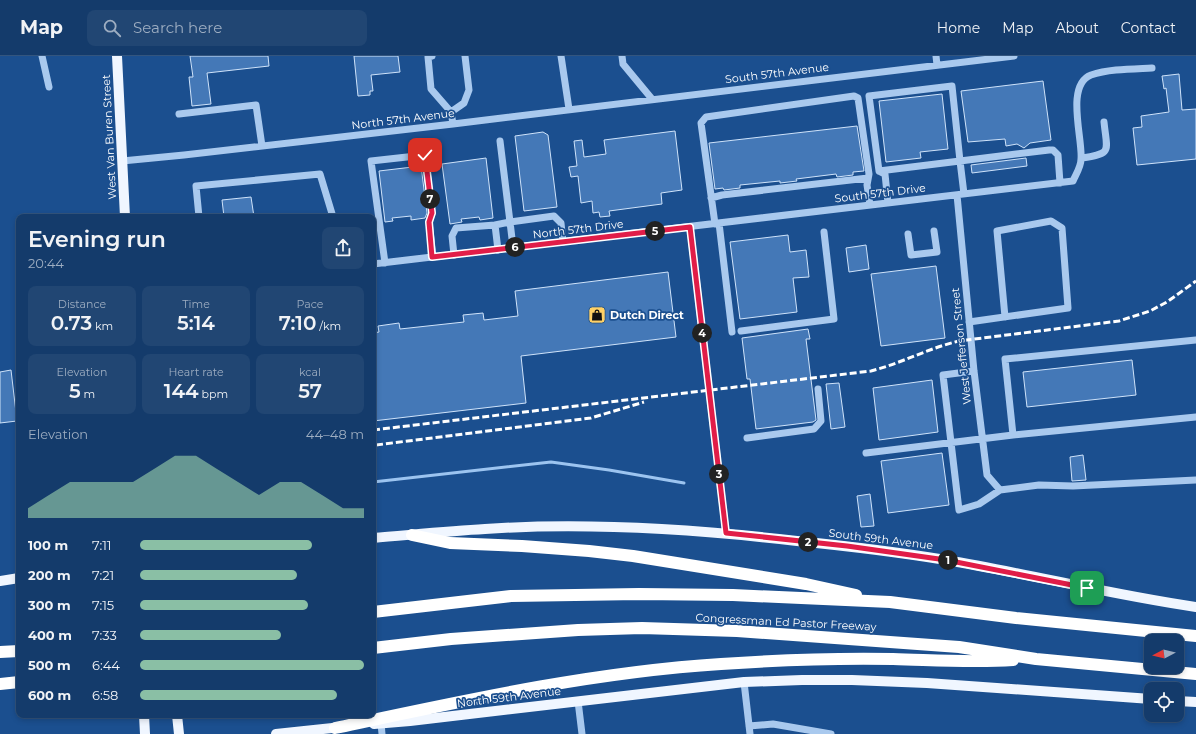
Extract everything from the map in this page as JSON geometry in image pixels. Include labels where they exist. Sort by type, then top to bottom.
[{"type":"highway","points":[[412,535],[450,543],[522,546],[633,556],[806,584],[890,602]]},
{"type":"highway","name":"Congressman Ed Pastor Freeway","points":[[376,612],[512,596],[734,594],[890,602],[1016,618],[1196,636]]},
{"type":"highway","name":"Congressman Ed Pastor Freeway","points":[[376,648],[510,635],[578,630],[642,628],[745,632],[944,646],[1036,659],[1196,674]]},
{"type":"highway","points":[[0,652],[16,651]]},
{"type":"highway","points":[[335,728],[412,711],[564,683],[647,671],[704,665],[841,658],[981,662],[1036,659]]},
{"type":"highway","points":[[0,684],[16,682]]},
{"type":"main road","name":"West Van Buren Street","points":[[116,56],[124,214]]},
{"type":"main road","points":[[376,538],[486,528],[629,528],[726,533]]},
{"type":"main road","name":"South 59th Avenue","points":[[726,533],[847,546],[946,560],[1156,601],[1196,607]]},
{"type":"main road","points":[[0,581],[16,578]]},
{"type":"main road","points":[[744,682],[852,680],[1144,699]]},
{"type":"main road","name":"North 59th Avenue","points":[[276,734],[410,721],[744,682]]},
{"type":"main road","points":[[1184,701],[1196,702]]},
{"type":"main road","points":[[144,718],[145,734]]},
{"type":"main road","points":[[177,718],[179,734]]},
{"type":"street","points":[[42,56],[49,87]]},
{"type":"street","points":[[429,56],[431,89],[451,112],[453,124]]},
{"type":"street","points":[[451,112],[464,103],[468,90],[465,56]]},
{"type":"street","points":[[561,56],[569,109]]},
{"type":"street","points":[[622,56],[623,64],[652,99]]},
{"type":"street","points":[[936,56],[937,65]]},
{"type":"street","name":"South 57th Avenue","points":[[686,95],[1014,56]]},
{"type":"street","points":[[1104,122],[1107,148],[1105,152],[1102,155],[1082,158],[1077,122],[1077,106],[1078,90],[1084,80],[1090,75],[1114,71],[1152,68]]},
{"type":"street","name":"West Jefferson Street","points":[[880,171],[869,96],[952,86],[960,161],[969,322],[974,371],[987,474],[1000,490]]},
{"type":"street","name":"North 57th Avenue","points":[[122,161],[453,124],[686,95]]},
{"type":"street","points":[[732,332],[701,123],[706,117],[854,96],[858,98],[870,205]]},
{"type":"street","points":[[179,114],[256,105],[262,146]]},
{"type":"street","points":[[500,141],[513,248]]},
{"type":"street","points":[[880,171],[1053,150],[1058,154],[1060,183]]},
{"type":"street","points":[[385,262],[371,161],[425,155],[432,213],[429,222],[432,257]]},
{"type":"street","name":"South 57th Drive","points":[[690,227],[1072,182],[1082,158]]},
{"type":"street","points":[[880,171],[885,174],[888,203]]},
{"type":"street","points":[[199,214],[196,186],[320,174],[332,214]]},
{"type":"street","points":[[711,198],[722,195],[868,178]]},
{"type":"street","points":[[454,255],[452,236],[456,228],[554,216],[561,223],[563,242]]},
{"type":"street","points":[[969,322],[1005,317],[1068,308],[1062,228],[1051,221],[997,231],[1005,317]]},
{"type":"street","points":[[495,224],[498,250]]},
{"type":"street","points":[[690,227],[726,533]]},
{"type":"street","name":"North 57th Drive","points":[[376,264],[690,227]]},
{"type":"street","points":[[908,234],[911,255],[937,252],[934,231]]},
{"type":"street","points":[[741,331],[834,319],[824,232]]},
{"type":"street","points":[[1013,435],[1005,359],[1196,340]]},
{"type":"street","points":[[974,371],[943,375],[959,510],[979,504],[1000,490],[1039,485],[1073,486],[1196,480]]},
{"type":"street","points":[[746,438],[814,429],[821,421],[818,389]]},
{"type":"street","points":[[866,453],[983,438],[1196,417]]},
{"type":"street","points":[[744,682],[750,734]]},
{"type":"street","points":[[578,701],[582,734]]},
{"type":"street","points":[[381,723],[382,734]]},
{"type":"street","points":[[749,726],[773,724],[831,734]]},
{"type":"building","points":[[190,56],[268,56],[269,66],[207,73],[211,104],[192,106],[189,77],[193,77]]},
{"type":"building","points":[[354,56],[398,56],[400,72],[371,75],[373,91],[370,91],[370,95],[358,96]]},
{"type":"building","points":[[1179,74],[1182,110],[1196,109],[1196,159],[1137,165],[1133,128],[1142,127],[1141,116],[1169,112],[1166,88],[1164,89],[1162,76]]},
{"type":"building","points":[[1043,81],[1051,140],[1030,143],[1024,148],[1017,144],[1006,146],[1005,139],[968,142],[961,91]]},
{"type":"building","points":[[942,94],[948,149],[920,152],[921,158],[886,162],[879,101]]},
{"type":"building","points":[[857,126],[864,171],[853,172],[853,175],[837,177],[836,174],[796,179],[797,181],[740,185],[740,188],[724,190],[723,188],[715,189],[709,143]]},
{"type":"building","points":[[675,131],[682,190],[661,193],[662,204],[609,211],[610,216],[600,217],[599,212],[593,213],[592,201],[581,203],[578,176],[571,177],[569,167],[577,166],[574,141],[582,140],[584,157],[606,154],[604,140]]},
{"type":"building","points":[[543,132],[548,135],[557,207],[524,211],[515,136]]},
{"type":"building","points":[[486,158],[493,218],[480,220],[479,217],[461,219],[462,222],[450,224],[442,164]]},
{"type":"building","points":[[1026,158],[1027,166],[972,173],[971,165]]},
{"type":"building","points":[[421,166],[427,213],[425,218],[411,220],[411,216],[392,218],[393,221],[385,222],[379,171]]},
{"type":"building","points":[[251,197],[254,214],[224,214],[222,200]]},
{"type":"building","points":[[788,235],[790,252],[806,250],[809,277],[793,278],[797,312],[740,319],[730,242]]},
{"type":"building","points":[[866,245],[869,269],[849,272],[846,248]]},
{"type":"building","points":[[936,266],[945,338],[881,346],[871,274]]},
{"type":"building","points":[[668,272],[676,337],[521,356],[526,403],[376,421],[376,332],[379,332],[378,326],[399,323],[400,329],[464,322],[463,315],[483,313],[484,320],[518,316],[515,291]]},
{"type":"building","points":[[808,329],[810,339],[806,339],[816,420],[813,422],[756,429],[750,379],[747,379],[742,338]]},
{"type":"building","points":[[1132,360],[1136,395],[1027,407],[1023,372]]},
{"type":"building","points":[[11,370],[16,421],[0,423],[0,372]]},
{"type":"building","points":[[932,380],[938,432],[879,440],[873,388]]},
{"type":"building","points":[[839,383],[845,427],[831,429],[826,384]]},
{"type":"building","points":[[942,453],[949,505],[888,513],[881,461]]},
{"type":"building","points":[[1083,455],[1086,480],[1072,481],[1070,457]]},
{"type":"building","points":[[870,494],[874,526],[861,527],[857,496]]},
{"type":"waterway","points":[[376,482],[551,462],[684,483]]},
{"type":"railway","points":[[376,430],[871,371],[959,341],[1119,321],[1150,311],[1167,302],[1196,281]]},
{"type":"railway","points":[[376,445],[591,418],[644,402]]},
{"type":"place","name":"Dutch Direct","points":[[597,315]]},
{"type":"route","points":[[425,155],[432,213],[429,222],[432,257],[690,227],[726,533],[847,546],[946,560],[1087,588]]}]
